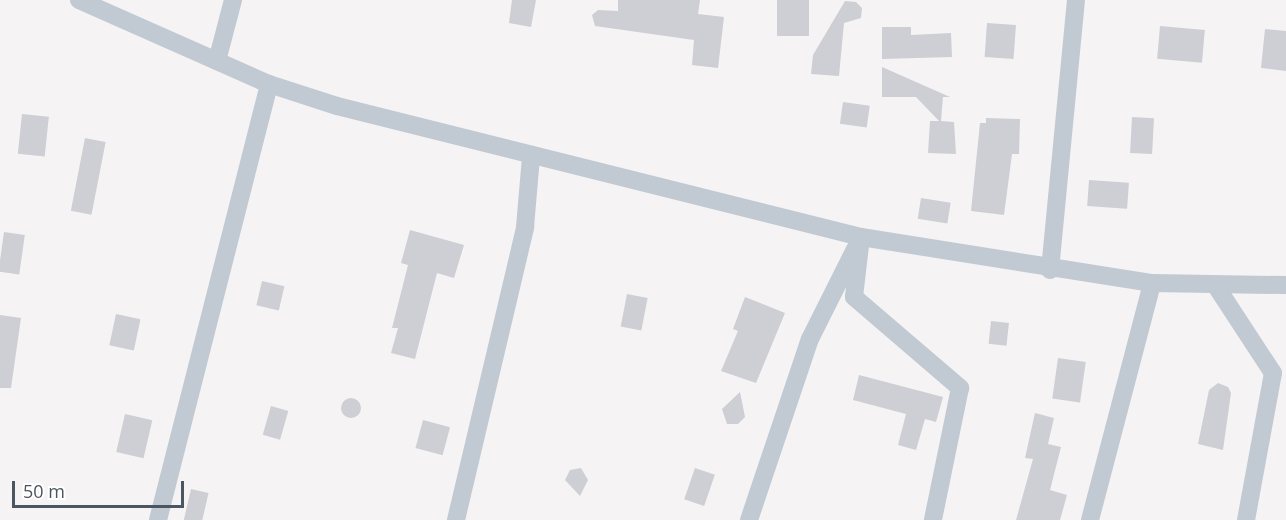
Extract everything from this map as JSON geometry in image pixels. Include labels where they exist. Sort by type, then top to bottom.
[{"type":"street","points":[[79,0],[269,84],[531,157],[861,237],[1050,270],[1152,283],[1216,286],[1286,285]]},
{"type":"street","points":[[217,61],[233,0]]},
{"type":"street","points":[[1050,270],[1076,0]]},
{"type":"street","points":[[158,520],[269,84]]},
{"type":"street","points":[[456,520],[525,227],[531,157]]},
{"type":"street","points":[[749,520],[810,339],[861,237]]},
{"type":"street","points":[[861,237],[854,297],[960,388],[933,520]]},
{"type":"street","points":[[1090,520],[1152,283]]},
{"type":"street","points":[[1216,286],[1280,374],[1246,520]]},
{"type":"building","points":[[512,0],[536,0],[531,27],[509,23]]},
{"type":"building","points":[[618,0],[700,0],[698,14],[724,17],[718,68],[692,65],[694,40],[595,26],[592,15],[598,10],[618,11]]},
{"type":"building","points":[[777,0],[809,0],[809,36],[777,36]]},
{"type":"building","points":[[845,1],[856,2],[862,8],[861,18],[844,23],[839,76],[811,74],[813,55]]},
{"type":"building","points":[[987,23],[1016,25],[1014,59],[985,57]]},
{"type":"building","points":[[1160,26],[1205,30],[1202,63],[1157,59]]},
{"type":"building","points":[[882,27],[911,27],[911,35],[951,33],[952,57],[882,59]]},
{"type":"building","points":[[1265,29],[1286,31],[1286,71],[1261,68]]},
{"type":"building","points":[[882,67],[950,97],[943,97],[941,121],[954,122],[956,154],[928,153],[930,121],[939,121],[916,97],[882,97]]},
{"type":"building","points":[[843,102],[870,106],[867,128],[840,124]]},
{"type":"building","points":[[22,114],[49,117],[45,157],[18,154]]},
{"type":"building","points":[[1132,117],[1154,118],[1152,154],[1130,153]]},
{"type":"building","points":[[986,118],[1020,119],[1019,154],[1012,154],[1004,215],[971,211],[980,123],[986,123]]},
{"type":"building","points":[[85,138],[106,142],[91,215],[71,211]]},
{"type":"building","points":[[1089,180],[1129,183],[1127,209],[1087,206]]},
{"type":"building","points":[[921,198],[951,203],[947,223],[918,219]]},
{"type":"building","points":[[410,230],[464,245],[454,278],[437,273],[415,359],[391,353],[398,328],[392,328],[408,265],[401,263]]},
{"type":"building","points":[[4,232],[25,235],[19,275],[0,272]]},
{"type":"building","points":[[262,281],[284,286],[279,311],[256,305]]},
{"type":"building","points":[[627,294],[648,298],[641,330],[621,326]]},
{"type":"building","points":[[745,297],[785,313],[756,383],[721,371],[738,331],[733,329]]},
{"type":"building","points":[[116,314],[140,319],[134,350],[109,345]]},
{"type":"building","points":[[0,315],[21,318],[11,388],[0,388]]},
{"type":"building","points":[[991,321],[1009,323],[1006,346],[989,344]]},
{"type":"building","points":[[1058,358],[1086,362],[1080,402],[1052,399]]},
{"type":"building","points":[[859,375],[943,397],[936,422],[925,419],[916,450],[898,445],[906,414],[853,400]]},
{"type":"building","points":[[1218,383],[1228,387],[1231,393],[1223,450],[1198,444],[1209,390]]},
{"type":"building","points":[[740,392],[745,417],[738,424],[727,424],[722,409]]},
{"type":"building","points":[[351,398],[358,401],[361,408],[358,415],[351,418],[344,415],[341,408],[344,401]]},
{"type":"building","points":[[271,406],[288,411],[280,440],[263,435]]},
{"type":"building","points":[[1035,413],[1054,418],[1048,444],[1061,447],[1050,490],[1067,495],[1060,520],[1016,520],[1033,459],[1025,458]]},
{"type":"building","points":[[125,414],[152,420],[144,458],[116,452]]},
{"type":"building","points":[[423,420],[450,427],[443,455],[415,448]]},
{"type":"building","points":[[581,468],[588,480],[580,496],[565,480],[570,470]]},
{"type":"building","points":[[695,468],[715,475],[704,506],[684,499]]},
{"type":"building","points":[[191,489],[209,493],[202,520],[184,520]]}]
